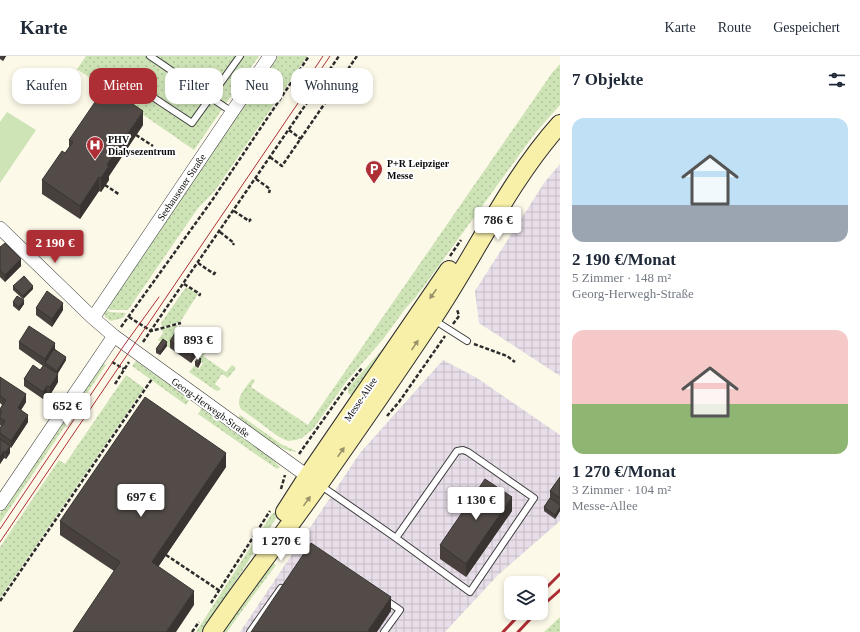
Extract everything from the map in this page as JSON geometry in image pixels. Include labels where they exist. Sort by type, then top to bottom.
[{"type":"main road","name":"Messe-Allee","points":[[210,621],[313,480],[426,315],[479,228],[515,184],[546,140],[560,124]]},
{"type":"street","name":"Seehausener Straße","points":[[93,318],[270,56]]},
{"type":"street","name":"Georg-Herwegh-Straße","points":[[0,228],[93,318],[114,336],[313,480]]},
{"type":"street","points":[[0,504],[114,336]]},
{"type":"lane","points":[[150,56],[167,68]]},
{"type":"lane","points":[[223,81],[240,56]]},
{"type":"lane","points":[[157,100],[192,123],[206,104]]},
{"type":"lane","points":[[220,104],[232,112]]},
{"type":"lane","points":[[426,315],[466,341]]},
{"type":"lane","points":[[313,480],[470,592],[534,498],[468,452],[463,450],[457,451],[396,538]]},
{"type":"lane","points":[[250,632],[286,581]]},
{"type":"lane","points":[[380,597],[400,610],[384,632]]},
{"type":"path","points":[[114,336],[213,199],[309,56]]},
{"type":"path","points":[[115,384],[339,56]]},
{"type":"path","points":[[270,157],[282,166],[285,166],[301,139],[357,56]]},
{"type":"path","points":[[289,130],[301,139]]},
{"type":"path","points":[[136,135],[153,146]]},
{"type":"path","points":[[256,179],[270,189],[269,193]]},
{"type":"path","points":[[105,185],[120,195]]},
{"type":"path","points":[[234,211],[249,222],[252,219]]},
{"type":"path","points":[[220,232],[234,243],[233,245]]},
{"type":"path","points":[[198,263],[214,274],[216,271]]},
{"type":"path","points":[[184,284],[200,294],[199,296]]},
{"type":"path","points":[[129,317],[151,331],[181,323]]},
{"type":"path","points":[[466,341],[506,356],[515,362]]},
{"type":"path","points":[[0,601],[158,369]]},
{"type":"path","points":[[280,491],[286,472]]},
{"type":"path","points":[[192,632],[210,621],[220,591],[270,510]]},
{"type":"path","points":[[166,555],[220,591]]},
{"type":"shaded area","points":[[560,164],[560,376],[479,323],[475,291],[544,183]]},
{"type":"shaded area","points":[[443,360],[477,378],[560,435],[560,521],[498,575],[445,632],[240,632],[360,453]]},
{"type":"green space","points":[[86,56],[259,56],[251,68],[231,68],[231,96],[194,150],[128,104],[157,104],[157,68],[89,68],[89,77],[81,72],[81,68],[78,68]]},
{"type":"green space","points":[[275,56],[307,56],[299,68],[291,68],[291,79],[283,91],[283,68],[267,68]]},
{"type":"green space","points":[[560,64],[560,105],[536,132],[416,297],[405,309],[384,338],[346,382],[313,429],[302,438],[288,441],[279,437],[241,409],[239,405],[240,397],[252,379],[255,380],[251,387],[308,425],[552,73]]},
{"type":"green space","points":[[243,104],[274,104],[214,192],[198,208],[128,310],[111,310],[106,308]]},
{"type":"green space","points":[[7,112],[36,130],[0,183],[0,122]]},
{"type":"green space","points":[[186,287],[198,294],[180,322],[162,327],[161,323]]},
{"type":"green space","points":[[105,309],[110,312],[126,313],[123,318],[111,321],[105,317]]},
{"type":"green space","points":[[178,325],[176,328],[208,349],[203,356],[226,372],[232,365],[236,368],[228,378],[222,374],[215,384],[221,389],[218,391],[189,372],[194,366],[199,369],[203,363],[198,359],[203,351],[179,335],[170,348],[158,340],[163,333],[162,329]]},
{"type":"green space","points":[[388,343],[375,367],[351,395],[348,393],[348,388]]},
{"type":"green space","points":[[136,361],[190,399],[186,405],[132,366]]},
{"type":"green space","points":[[102,362],[106,365],[0,523],[0,513]]},
{"type":"green space","points":[[126,375],[144,388],[0,598],[0,547],[59,460],[65,464]]},
{"type":"green space","points":[[202,408],[269,456],[280,467],[277,469],[198,414]]},
{"type":"green space","points":[[240,415],[281,444],[296,452],[281,448],[265,439],[237,419]]},
{"type":"green space","points":[[278,511],[278,515],[203,632],[196,632],[271,515]]},
{"type":"green space","points":[[271,562],[276,565],[227,632],[220,632]]},
{"type":"green space","points":[[560,617],[560,632],[544,632]]},
{"type":"building","name":"PHV Dialysezentrum","points":[[94,104],[133,104],[143,111],[107,165],[109,166],[101,178],[99,177],[80,206],[42,180],[62,151],[65,153],[73,142],[69,140]]},
{"type":"building","points":[[5,243],[21,259],[5,275],[0,270],[0,247]]},
{"type":"building","points":[[24,276],[33,286],[23,296],[13,286]]},
{"type":"building","points":[[47,291],[63,303],[52,319],[36,308]]},
{"type":"building","points":[[17,296],[24,300],[19,307],[13,302]]},
{"type":"building","points":[[29,326],[55,343],[45,359],[19,342]]},
{"type":"building","points":[[179,327],[201,343],[191,356],[170,341]]},
{"type":"building","points":[[163,339],[167,342],[160,352],[156,349]]},
{"type":"building","points":[[54,349],[66,357],[57,371],[45,363]]},
{"type":"building","points":[[199,357],[201,359],[198,364],[195,362]]},
{"type":"building","points":[[33,365],[40,370],[44,365],[58,374],[50,387],[47,386],[43,392],[24,379]]},
{"type":"building","points":[[0,377],[26,394],[18,408],[28,415],[11,441],[0,433],[0,428],[5,421],[0,418],[2,412],[0,409],[6,400],[0,396]]},
{"type":"building","points":[[145,397],[226,453],[152,562],[194,591],[166,632],[73,632],[120,562],[60,521]]},
{"type":"building","points":[[0,439],[10,446],[0,457]]},
{"type":"building","points":[[560,477],[560,498],[550,491]]},
{"type":"building","points":[[485,479],[512,497],[466,564],[440,545]]},
{"type":"building","points":[[550,498],[560,505],[555,515],[544,507]]},
{"type":"building","points":[[311,543],[391,597],[367,632],[251,632]]},
{"type":"tram line","points":[[315,68],[323,56]]},
{"type":"tram line","points":[[0,542],[330,56]]},
{"type":"tram line","points":[[0,529],[125,344],[159,297]]},
{"type":"railway","points":[[548,586],[560,574]]},
{"type":"railway","points":[[548,601],[560,590]]},
{"type":"railway","points":[[503,632],[514,620]]},
{"type":"railway","points":[[518,632],[529,620]]},
{"type":"place","name":"PHV Dialysezentrum","points":[[95,160]]},
{"type":"place","name":"P+R Leipziger Messe","points":[[374,184]]}]
